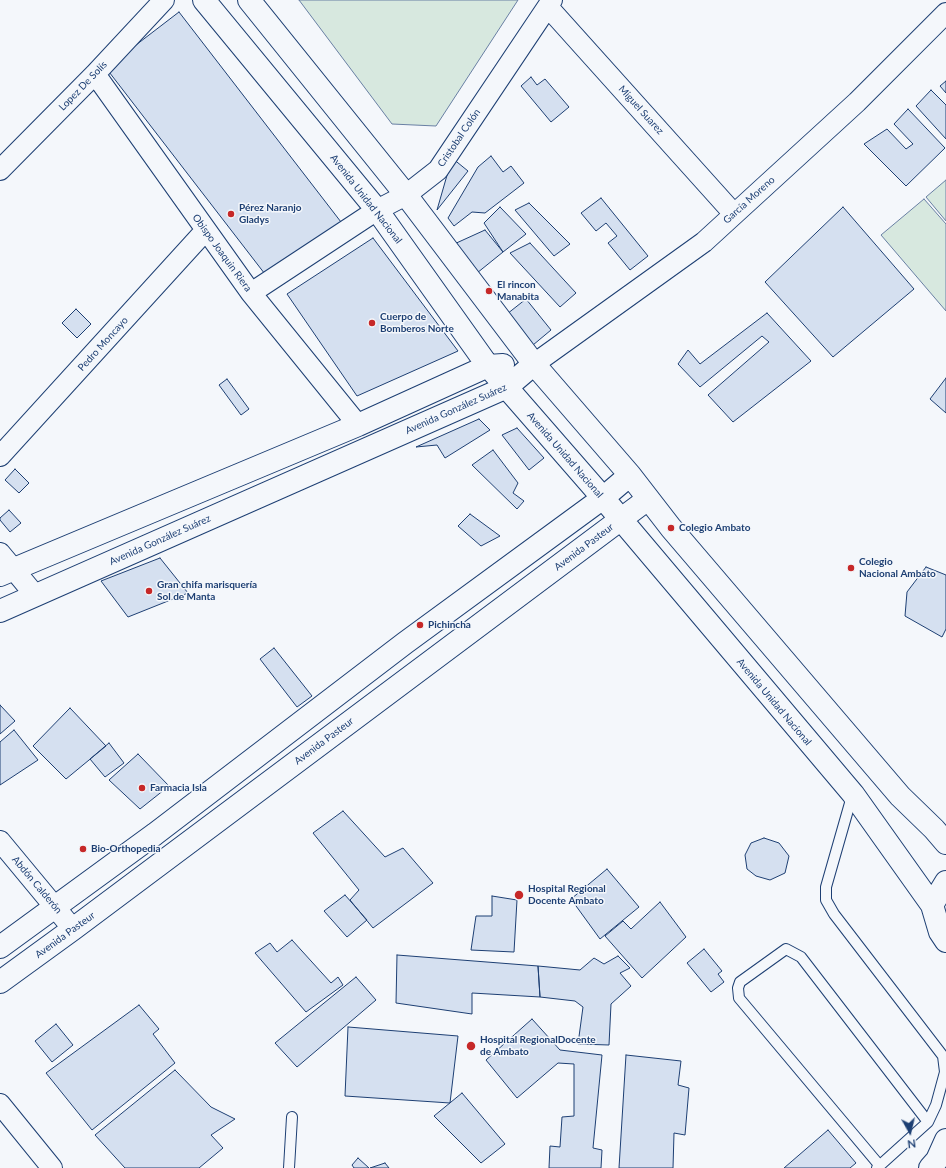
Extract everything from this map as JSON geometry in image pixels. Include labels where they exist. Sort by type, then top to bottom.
[{"type":"main road","name":"Avenida Unidad Nacional","points":[[204,0],[377,210],[488,366],[603,498],[620,520],[853,794],[932,905],[940,932],[946,941]]},
{"type":"main road","points":[[250,0],[406,195],[534,364],[630,475],[648,499],[900,796],[934,828],[946,844]]},
{"type":"main road","points":[[4,566],[358,425],[488,366],[534,364]]},
{"type":"main road","name":"Avenida González Suárez","points":[[0,612],[35,595],[507,387],[534,364]]},
{"type":"main road","points":[[0,947],[155,834],[405,643],[603,498],[630,475]]},
{"type":"main road","name":"Avenida Pasteur","points":[[0,982],[648,499]]},
{"type":"main road","points":[[932,905],[946,882]]},
{"type":"main road","points":[[930,1168],[937,1160],[946,1140]]},
{"type":"street","name":"Lopez De Solís","points":[[0,170],[95,74],[164,0]]},
{"type":"street","name":"Cristobal Colón","points":[[251,293],[377,210],[406,195],[438,170],[550,3]]},
{"type":"street","name":"Miguel Suarez","points":[[550,3],[734,214]]},
{"type":"street","name":"García Moreno","points":[[534,364],[704,242],[857,102],[946,12]]},
{"type":"street","name":"Obispo Joaquin Riera","points":[[95,74],[205,231],[251,293],[358,425]]},
{"type":"street","name":"Pedro Moncayo","points":[[0,456],[205,231]]},
{"type":"street","points":[[4,566],[35,595]]},
{"type":"street","name":"Abdón Calderón","points":[[0,841],[56,906],[73,929]]},
{"type":"street","points":[[0,1104],[52,1168]]},
{"type":"lane","points":[[853,794],[826,887],[826,900],[834,914],[943,1056],[945,1072],[936,1105],[928,1122],[879,1167],[739,998],[738,988],[740,982],[786,949],[801,957],[928,1122]]},
{"type":"lane","points":[[289,1168],[292,1117]]},
{"type":"shaded area","points":[[299,0],[518,0],[436,126],[392,124]]},
{"type":"shaded area","points":[[946,180],[946,221],[926,197]]},
{"type":"shaded area","points":[[924,199],[946,224],[946,311],[881,235]]},
{"type":"building","points":[[179,12],[341,222],[268,278],[106,68]]},
{"type":"building","points":[[531,77],[537,85],[545,79],[569,107],[551,122],[521,86]]},
{"type":"building","points":[[946,81],[946,93],[940,86]]},
{"type":"building","points":[[931,90],[946,105],[946,139],[916,106]]},
{"type":"building","points":[[908,109],[945,148],[906,186],[864,144],[887,129],[906,149],[913,144],[894,124]]},
{"type":"building","points":[[491,156],[503,172],[511,166],[524,183],[485,213],[472,212],[454,226],[448,218],[478,167]]},
{"type":"building","points":[[452,158],[468,171],[437,210]]},
{"type":"building","points":[[601,198],[648,256],[630,270],[608,243],[617,236],[606,223],[596,231],[581,213]]},
{"type":"building","points":[[529,203],[570,244],[554,256],[515,210]]},
{"type":"building","points":[[500,207],[526,234],[503,252],[484,223]]},
{"type":"building","points":[[843,207],[914,289],[833,357],[765,282]]},
{"type":"building","points":[[485,230],[503,252],[477,273],[452,245]]},
{"type":"building","name":"Cuerpo de Bomberos Norte","points":[[373,238],[458,351],[357,396],[287,294]]},
{"type":"building","points":[[530,243],[576,293],[560,307],[510,253]]},
{"type":"building","points":[[526,299],[551,330],[533,345],[507,314]]},
{"type":"building","points":[[76,309],[91,324],[77,338],[62,323]]},
{"type":"building","points":[[767,313],[811,361],[733,422],[708,395],[769,342],[762,336],[700,387],[678,364],[688,350],[700,364]]},
{"type":"building","points":[[946,378],[946,413],[930,399]]},
{"type":"building","points":[[227,379],[249,409],[241,415],[219,385]]},
{"type":"building","points":[[479,419],[490,430],[445,458],[437,445],[416,447]]},
{"type":"building","points":[[517,428],[544,458],[529,470],[502,435]]},
{"type":"building","points":[[493,450],[518,483],[513,493],[524,501],[517,509],[472,465]]},
{"type":"building","points":[[15,469],[29,483],[19,493],[5,480]]},
{"type":"building","points":[[9,510],[21,523],[10,532],[0,520],[0,518]]},
{"type":"building","points":[[470,514],[500,536],[481,546],[458,526]]},
{"type":"building","points":[[160,558],[188,593],[128,617],[101,581]]},
{"type":"building","points":[[926,567],[946,575],[946,629],[942,637],[905,616],[907,592]]},
{"type":"building","points":[[274,648],[312,696],[297,707],[260,659]]},
{"type":"building","points":[[0,705],[15,721],[0,734]]},
{"type":"building","points":[[70,708],[106,746],[66,779],[33,746]]},
{"type":"building","points":[[14,730],[38,760],[0,785],[0,742]]},
{"type":"building","points":[[109,743],[124,763],[105,777],[90,759]]},
{"type":"building","points":[[138,754],[169,786],[140,809],[109,780]]},
{"type":"building","points":[[343,811],[385,857],[403,848],[433,883],[373,928],[350,900],[359,890],[313,833]]},
{"type":"building","points":[[764,838],[779,843],[789,856],[785,873],[770,880],[756,876],[747,869],[745,855],[751,843]]},
{"type":"building","points":[[607,869],[639,907],[600,939],[571,899]]},
{"type":"building","points":[[345,895],[367,920],[347,937],[324,911]]},
{"type":"building","points":[[492,896],[517,900],[514,952],[471,950],[476,916],[492,916]]},
{"type":"building","points":[[660,902],[686,937],[642,978],[605,936],[623,921],[631,929]]},
{"type":"building","points":[[292,940],[331,983],[338,977],[343,985],[306,1012],[255,953],[270,943],[277,952]]},
{"type":"building","points":[[704,949],[722,971],[718,974],[724,982],[711,992],[687,963]]},
{"type":"building","points":[[397,955],[538,966],[540,997],[472,993],[472,1014],[396,1003]]},
{"type":"building","points":[[618,956],[630,968],[620,973],[631,986],[611,1004],[609,1045],[578,1044],[583,1007],[575,1001],[540,997],[538,966],[580,970],[594,958],[604,964]]},
{"type":"building","points":[[356,977],[376,1000],[297,1067],[275,1043]]},
{"type":"building","points":[[139,1005],[159,1029],[153,1034],[175,1063],[92,1130],[46,1073]]},
{"type":"building","points":[[532,1019],[560,1050],[602,1055],[593,1148],[602,1150],[601,1168],[549,1168],[550,1146],[560,1147],[562,1117],[574,1116],[574,1064],[558,1063],[517,1098],[486,1060]]},
{"type":"building","points":[[56,1024],[73,1045],[52,1062],[35,1041]]},
{"type":"building","points":[[348,1027],[458,1036],[450,1103],[345,1096]]},
{"type":"building","points":[[626,1055],[681,1061],[678,1085],[689,1088],[685,1135],[674,1133],[673,1168],[619,1168]]},
{"type":"building","points":[[175,1070],[211,1107],[235,1119],[211,1135],[223,1148],[199,1168],[125,1168],[95,1135]]},
{"type":"building","points":[[462,1093],[505,1144],[481,1163],[434,1116]]},
{"type":"building","points":[[828,1130],[856,1163],[850,1168],[784,1168]]},
{"type":"building","points":[[358,1158],[369,1168],[354,1168],[352,1165]]},
{"type":"building","points":[[385,1163],[389,1168],[370,1168]]},
{"type":"place","name":"Pérez Naranjo Gladys","points":[[231,214]]},
{"type":"place","name":"El rincon Manabita","points":[[489,291]]},
{"type":"place","name":"Cuerpo de Bomberos Norte","points":[[372,323]]},
{"type":"place","name":"Colegio Ambato","points":[[671,528]]},
{"type":"place","name":"Colegio Nacional Ambato","points":[[851,568]]},
{"type":"place","name":"Gran chifa marisquería Sol de Manta","points":[[149,591]]},
{"type":"place","name":"Pichincha","points":[[420,625]]},
{"type":"place","name":"Farmacia Isla","points":[[142,788]]},
{"type":"place","name":"Bio-Orthopedia","points":[[83,849]]},
{"type":"place","name":"Hospital Regional Docente Ambato","points":[[519,895]]},
{"type":"place","name":"Hospital RegionalDocente de Ambato","points":[[471,1046]]}]
